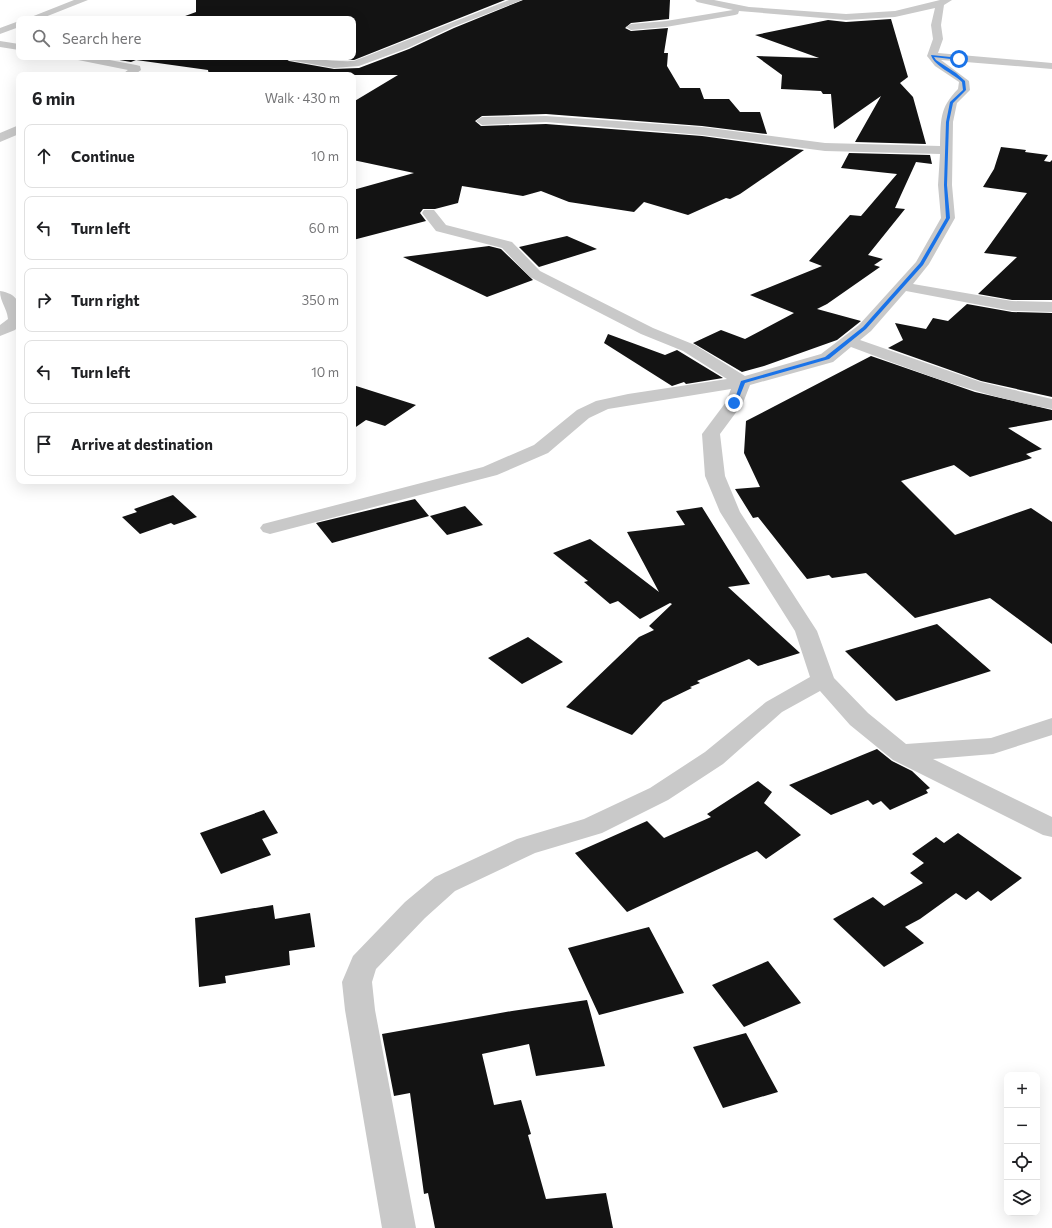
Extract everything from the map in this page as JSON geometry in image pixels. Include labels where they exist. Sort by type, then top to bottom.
[{"type":"street","points":[[39,16],[83,0]]},
{"type":"street","points":[[306,60],[334,65],[355,64],[404,46],[450,25],[516,0]]},
{"type":"street","points":[[700,0],[749,10],[846,17],[874,17],[895,14],[944,2]]},
{"type":"street","points":[[932,56],[938,39],[936,25],[944,2]]},
{"type":"street","points":[[631,27],[666,24],[749,10]]},
{"type":"street","points":[[0,31],[16,25]]},
{"type":"street","points":[[0,44],[16,47]]},
{"type":"street","points":[[932,56],[1052,66]]},
{"type":"street","points":[[270,528],[490,471],[540,449],[583,414],[602,405],[628,398],[743,382],[827,358],[865,328],[922,264],[948,218],[946,150],[947,122],[952,102],[964,90],[964,82],[955,73],[935,61],[932,56]]},
{"type":"street","points":[[90,60],[129,70],[143,60]]},
{"type":"street","points":[[482,121],[546,119],[702,131],[825,146],[946,150]]},
{"type":"street","points":[[0,138],[16,130]]},
{"type":"street","points":[[428,213],[441,228],[507,245],[535,274],[596,307],[647,331],[689,348],[743,382]]},
{"type":"street","points":[[901,286],[1012,306],[1052,307]]},
{"type":"street","points":[[0,296],[4,296],[10,301],[16,312],[16,320],[9,327],[0,331]]},
{"type":"street","points":[[849,341],[956,379],[1021,399],[1052,404]]},
{"type":"street","points":[[743,382],[734,403],[711,434],[715,476],[730,512],[806,632],[822,680],[859,719],[902,754],[1052,828]]},
{"type":"street","points":[[399,1228],[360,1010],[357,982],[363,964],[414,910],[445,884],[526,846],[593,826],[659,794],[714,758],[774,707],[822,680]]},
{"type":"street","points":[[902,754],[993,746],[1052,726]]},
{"type":"building","points":[[196,0],[505,0],[356,59],[356,16],[185,16],[196,12]]},
{"type":"building","points":[[523,0],[670,0],[669,19],[631,23],[625,28],[631,31],[668,28],[664,53],[668,53],[667,66],[680,88],[700,88],[704,99],[729,99],[740,112],[760,112],[767,134],[702,126],[546,114],[482,116],[475,121],[481,126],[546,124],[702,136],[804,150],[740,194],[730,199],[726,198],[688,215],[644,202],[634,212],[569,202],[541,191],[523,196],[462,186],[458,203],[435,209],[423,209],[420,213],[426,221],[356,239],[356,189],[414,173],[356,161],[356,100],[398,75],[356,75],[356,72],[208,72],[208,70],[136,60],[288,60],[334,69],[359,68],[409,49],[454,28]]},
{"type":"building","points":[[891,19],[908,77],[900,83],[913,97],[926,144],[855,142],[881,96],[834,129],[831,94],[823,94],[821,91],[781,89],[782,75],[756,56],[819,58],[755,35],[828,20],[846,22]]},
{"type":"building","points":[[119,60],[136,60],[131,62]]},
{"type":"building","points":[[1001,147],[1026,150],[1025,152],[1048,155],[1044,161],[1050,162],[1052,160],[1052,300],[1012,300],[978,294],[1017,257],[984,253],[1027,193],[983,187],[994,169]]},
{"type":"building","points":[[849,153],[930,155],[932,164],[916,162],[895,208],[905,209],[868,255],[883,259],[874,265],[880,267],[827,304],[817,309],[861,321],[837,340],[764,366],[742,372],[693,343],[721,330],[745,339],[794,313],[750,295],[822,266],[809,261],[850,215],[861,216],[897,174],[841,168]]},
{"type":"building","points":[[567,236],[597,249],[539,267],[519,247]]},
{"type":"building","points":[[489,246],[501,249],[533,280],[487,297],[403,257]]},
{"type":"building","points":[[967,304],[1012,312],[1052,313],[1052,397],[981,381],[888,348],[903,340],[895,323],[926,329],[933,318],[948,321]]},
{"type":"building","points":[[608,334],[665,355],[677,350],[723,378],[686,384],[684,382],[672,386],[604,343]]},
{"type":"building","points":[[871,356],[975,392],[1052,410],[1052,420],[1008,428],[1042,449],[1026,454],[1032,458],[970,477],[954,465],[901,481],[955,535],[1031,508],[1052,522],[1052,644],[990,598],[915,618],[866,573],[832,578],[829,575],[807,579],[758,517],[753,518],[735,489],[760,487],[744,453],[746,421]]},
{"type":"building","points":[[356,386],[416,405],[385,426],[366,420],[356,427]]},
{"type":"building","points":[[173,495],[197,517],[174,525],[171,523],[140,534],[122,517],[137,512],[134,509]]},
{"type":"building","points":[[415,499],[429,516],[332,543],[316,523]]},
{"type":"building","points":[[465,506],[483,525],[447,535],[430,516]]},
{"type":"building","points":[[702,507],[750,584],[728,587],[800,653],[758,666],[749,659],[697,681],[700,683],[663,702],[632,735],[566,707],[639,637],[654,630],[649,626],[672,604],[670,603],[640,619],[618,601],[610,604],[584,582],[588,581],[553,553],[590,539],[659,592],[627,532],[685,525],[676,511]]},
{"type":"building","points":[[937,624],[991,671],[896,701],[845,651]]},
{"type":"building","points":[[528,637],[563,662],[522,684],[488,658]]},
{"type":"building","points":[[877,749],[892,761],[912,771],[930,788],[926,790],[928,793],[890,810],[881,801],[873,805],[868,800],[831,815],[789,785]]},
{"type":"building","points":[[758,781],[772,792],[764,803],[801,835],[766,859],[757,851],[627,912],[575,853],[647,821],[664,838],[711,817],[707,814]]},
{"type":"building","points":[[264,810],[278,833],[262,839],[271,855],[221,874],[200,833]]},
{"type":"building","points":[[958,833],[1022,878],[991,901],[978,891],[966,900],[956,893],[920,919],[905,927],[924,943],[884,967],[833,919],[873,897],[884,906],[923,883],[910,873],[924,863],[912,854],[936,837],[944,843]]},
{"type":"building","points":[[273,905],[275,919],[310,913],[315,947],[289,951],[290,965],[225,976],[226,983],[199,987],[195,918]]},
{"type":"building","points":[[649,927],[684,993],[599,1015],[568,948]]},
{"type":"building","points":[[768,961],[801,1003],[744,1027],[712,985]]},
{"type":"building","points":[[587,1000],[605,1066],[536,1076],[529,1044],[482,1054],[494,1105],[521,1100],[531,1134],[528,1135],[546,1199],[606,1193],[613,1228],[435,1228],[428,1193],[424,1194],[410,1093],[394,1096],[382,1034],[512,1011]]},
{"type":"building","points":[[746,1033],[778,1092],[723,1108],[693,1047]]},
{"type":"route","points":[[734,403],[743,382],[827,358],[865,328],[922,264],[948,218],[946,185],[947,122],[952,102],[964,90],[964,82],[955,73],[935,61],[932,56],[959,59]]}]
